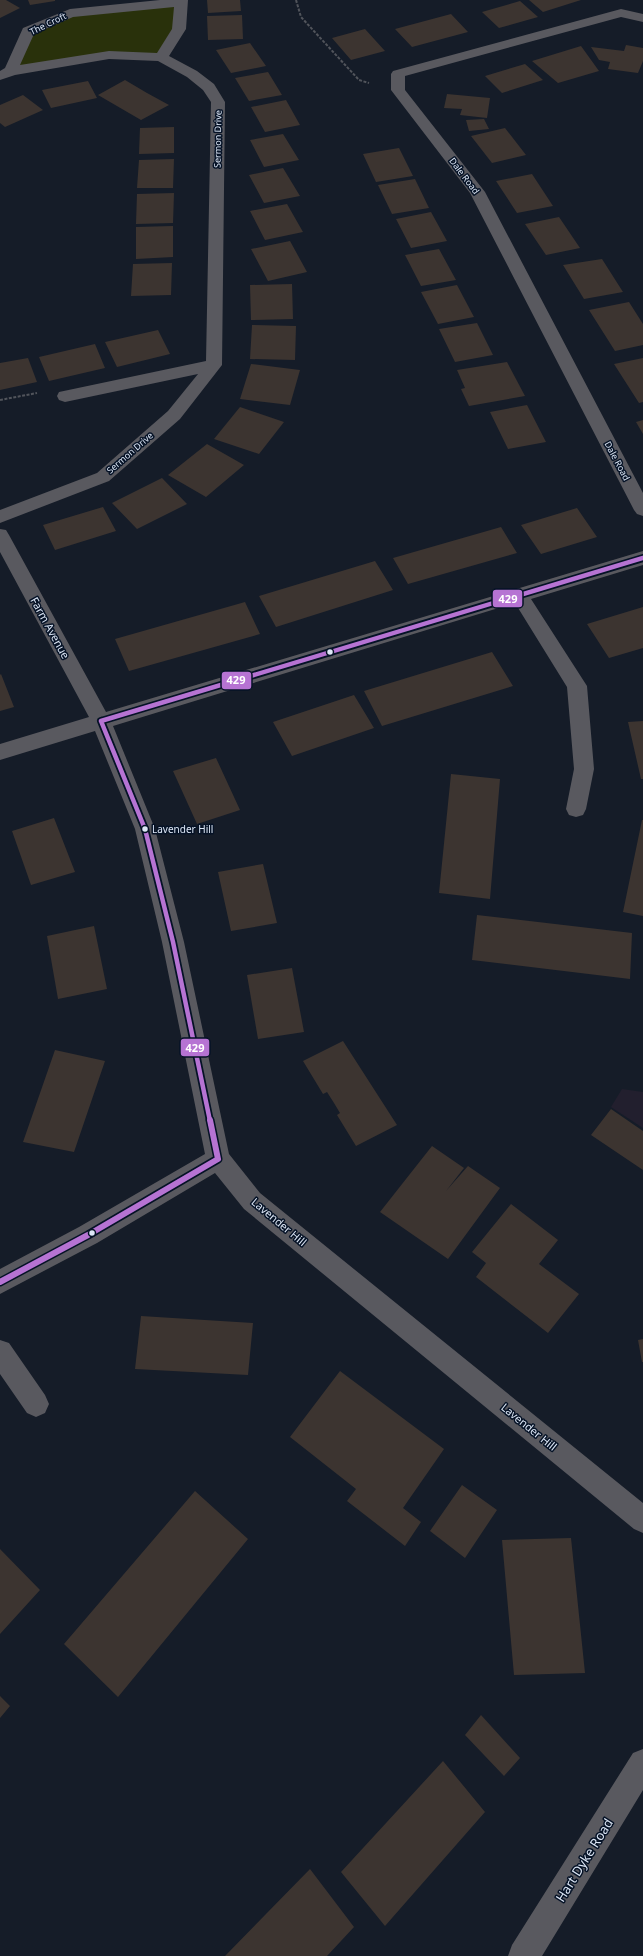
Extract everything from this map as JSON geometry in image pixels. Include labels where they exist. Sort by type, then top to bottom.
[{"type":"street","name":"The Croft","points":[[5,74],[28,32],[70,12],[181,1],[179,29],[161,57]]},
{"type":"street","points":[[398,90],[398,74],[620,13],[643,4]]},
{"type":"street","points":[[620,13],[643,18]]},
{"type":"street","name":"Sermon Drive","points":[[0,517],[103,477],[174,415],[214,365],[218,102],[209,87],[192,74],[161,57],[109,55],[5,74]]},
{"type":"street","name":"Dale Road","points":[[398,90],[477,192],[643,510]]},
{"type":"street","points":[[65,396],[214,365]]},
{"type":"street","name":"Farm Avenue","points":[[0,536],[101,721]]},
{"type":"street","points":[[0,752],[643,558]]},
{"type":"street","points":[[520,596],[576,686],[584,769],[576,809]]},
{"type":"street","name":"Lavender Hill","points":[[101,721],[145,829],[173,942],[218,1159],[252,1201],[643,1520]]},
{"type":"street","points":[[0,1282],[88,1235],[218,1159]]},
{"type":"street","points":[[0,1352],[36,1404]]},
{"type":"street","name":"Hart Dyke Road","points":[[523,1956],[536,1938],[643,1763]]},
{"type":"path","points":[[296,0],[301,17],[359,80],[398,90]]},
{"type":"shaded area","points":[[622,1089],[643,1092],[643,1128],[611,1107]]},
{"type":"green space","points":[[180,3],[178,29],[161,57],[110,54],[12,71],[29,32],[70,13]]},
{"type":"building","points":[[0,0],[6,0],[20,8],[0,18]]},
{"type":"building","points":[[28,0],[55,0],[55,1],[30,5]]},
{"type":"building","points":[[207,0],[240,0],[241,11],[208,13]]},
{"type":"building","points":[[529,0],[581,0],[543,12]]},
{"type":"building","points":[[520,1],[538,17],[499,28],[482,12]]},
{"type":"building","points":[[451,14],[468,32],[412,47],[395,29]]},
{"type":"building","points":[[242,15],[243,39],[208,40],[207,16]]},
{"type":"building","points":[[365,29],[385,51],[351,60],[332,38]]},
{"type":"building","points":[[250,43],[266,66],[231,73],[216,50]]},
{"type":"building","points":[[626,45],[643,48],[643,61],[638,73],[608,69],[610,62],[599,60],[591,47],[624,51]]},
{"type":"building","points":[[581,46],[599,71],[558,83],[532,61]]},
{"type":"building","points":[[525,64],[543,80],[502,93],[485,76]]},
{"type":"building","points":[[268,72],[282,95],[249,101],[235,78]]},
{"type":"building","points":[[125,80],[169,105],[141,120],[98,95]]},
{"type":"building","points":[[88,81],[97,98],[51,108],[42,90]]},
{"type":"building","points":[[447,94],[490,98],[487,118],[460,115],[462,109],[444,108]]},
{"type":"building","points":[[23,95],[43,110],[5,127],[0,123],[0,105]]},
{"type":"building","points":[[286,100],[300,125],[265,132],[251,107]]},
{"type":"building","points":[[484,119],[489,129],[469,131],[466,120]]},
{"type":"building","points":[[174,127],[174,153],[139,154],[140,128]]},
{"type":"building","points":[[505,128],[526,155],[492,163],[471,136]]},
{"type":"building","points":[[283,134],[299,160],[264,167],[250,140]]},
{"type":"building","points":[[399,148],[413,176],[376,182],[363,154]]},
{"type":"building","points":[[174,159],[173,188],[137,188],[139,160]]},
{"type":"building","points":[[283,168],[300,196],[264,203],[249,175]]},
{"type":"building","points":[[532,174],[553,206],[517,213],[496,181]]},
{"type":"building","points":[[415,179],[429,208],[392,214],[378,185]]},
{"type":"building","points":[[174,193],[173,223],[136,224],[137,194]]},
{"type":"building","points":[[287,204],[303,232],[265,240],[250,211]]},
{"type":"building","points":[[431,212],[447,241],[411,248],[396,219]]},
{"type":"building","points":[[559,217],[580,248],[546,255],[525,224]]},
{"type":"building","points":[[173,226],[173,257],[136,259],[136,227]]},
{"type":"building","points":[[290,241],[307,272],[268,281],[251,249]]},
{"type":"building","points":[[439,249],[456,280],[421,286],[405,255]]},
{"type":"building","points":[[602,259],[623,292],[584,299],[563,265]]},
{"type":"building","points":[[172,263],[171,295],[131,296],[133,264]]},
{"type":"building","points":[[292,284],[293,319],[251,320],[250,285]]},
{"type":"building","points":[[457,285],[474,317],[438,324],[421,292]]},
{"type":"building","points":[[629,302],[643,324],[643,345],[615,351],[589,310]]},
{"type":"building","points":[[477,323],[493,355],[455,362],[439,329]]},
{"type":"building","points":[[252,325],[296,326],[295,360],[250,359]]},
{"type":"building","points":[[158,330],[170,354],[117,367],[105,342]]},
{"type":"building","points":[[95,344],[105,368],[49,381],[39,357]]},
{"type":"building","points":[[28,358],[37,382],[0,390],[0,363]]},
{"type":"building","points":[[643,358],[643,402],[639,403],[614,364]]},
{"type":"building","points":[[507,362],[525,396],[469,406],[461,389],[465,388],[457,370]]},
{"type":"building","points":[[251,364],[300,370],[290,405],[240,399]]},
{"type":"building","points":[[527,405],[546,442],[508,449],[490,412]]},
{"type":"building","points":[[240,407],[284,422],[259,454],[214,439]]},
{"type":"building","points":[[643,420],[643,434],[636,422]]},
{"type":"building","points":[[207,444],[244,465],[206,497],[168,475]]},
{"type":"building","points":[[162,478],[187,504],[137,529],[112,503]]},
{"type":"building","points":[[103,507],[116,531],[55,550],[43,525]]},
{"type":"building","points":[[577,508],[597,537],[541,554],[521,525]]},
{"type":"building","points":[[501,527],[517,553],[408,584],[393,558]]},
{"type":"building","points":[[375,561],[393,590],[276,627],[259,596]]},
{"type":"building","points":[[245,602],[260,634],[129,671],[115,639]]},
{"type":"building","points":[[643,607],[643,648],[609,658],[587,624]]},
{"type":"building","points":[[492,652],[513,686],[382,726],[364,691]]},
{"type":"building","points":[[1,674],[14,707],[0,711],[0,675]]},
{"type":"building","points":[[354,695],[374,728],[292,756],[273,722]]},
{"type":"building","points":[[643,721],[643,779],[641,779],[628,722]]},
{"type":"building","points":[[216,758],[240,810],[197,824],[173,771]]},
{"type":"building","points":[[451,774],[500,779],[490,899],[439,893]]},
{"type":"building","points":[[54,818],[75,872],[31,885],[12,831]]},
{"type":"building","points":[[643,820],[643,916],[623,912]]},
{"type":"building","points":[[263,864],[277,923],[231,931],[218,872]]},
{"type":"building","points":[[477,915],[632,933],[630,979],[472,960]]},
{"type":"building","points":[[94,926],[107,989],[58,999],[47,936]]},
{"type":"building","points":[[292,968],[304,1032],[258,1039],[247,975]]},
{"type":"building","points":[[343,1041],[397,1125],[356,1146],[337,1115],[340,1113],[334,1103],[327,1092],[323,1094],[303,1061]]},
{"type":"building","points":[[55,1050],[105,1061],[74,1152],[23,1142]]},
{"type":"building","points":[[611,1109],[643,1131],[643,1170],[591,1135]]},
{"type":"building","points":[[432,1146],[464,1168],[446,1191],[468,1166],[500,1188],[448,1259],[380,1212]]},
{"type":"building","points":[[511,1204],[558,1240],[539,1264],[579,1294],[548,1333],[476,1277],[486,1263],[472,1252]]},
{"type":"building","points":[[141,1316],[253,1323],[248,1375],[135,1369]]},
{"type":"building","points":[[643,1339],[643,1362],[642,1362],[638,1340]]},
{"type":"building","points":[[340,1371],[444,1449],[403,1508],[421,1522],[405,1546],[347,1501],[356,1489],[290,1437]]},
{"type":"building","points":[[462,1485],[497,1510],[465,1558],[430,1531]]},
{"type":"building","points":[[195,1491],[248,1539],[118,1697],[64,1644]]},
{"type":"building","points":[[571,1538],[585,1673],[514,1675],[502,1540]]},
{"type":"building","points":[[0,1549],[40,1590],[0,1634]]},
{"type":"building","points":[[0,1696],[10,1706],[0,1718]]},
{"type":"building","points":[[481,1715],[520,1758],[504,1776],[465,1735]]},
{"type":"building","points":[[443,1761],[485,1812],[385,1926],[341,1872]]},
{"type":"building","points":[[310,1869],[354,1927],[327,1956],[225,1956]]},
{"type":"transit line","name":"429","points":[[101,721],[643,558]]},
{"type":"transit line","name":"429","points":[[101,721],[145,829],[173,942],[218,1159]]},
{"type":"transit line","name":"429","points":[[0,1282],[88,1235],[218,1159]]},
{"type":"place","name":"Lavender Hill","points":[[145,829]]}]
